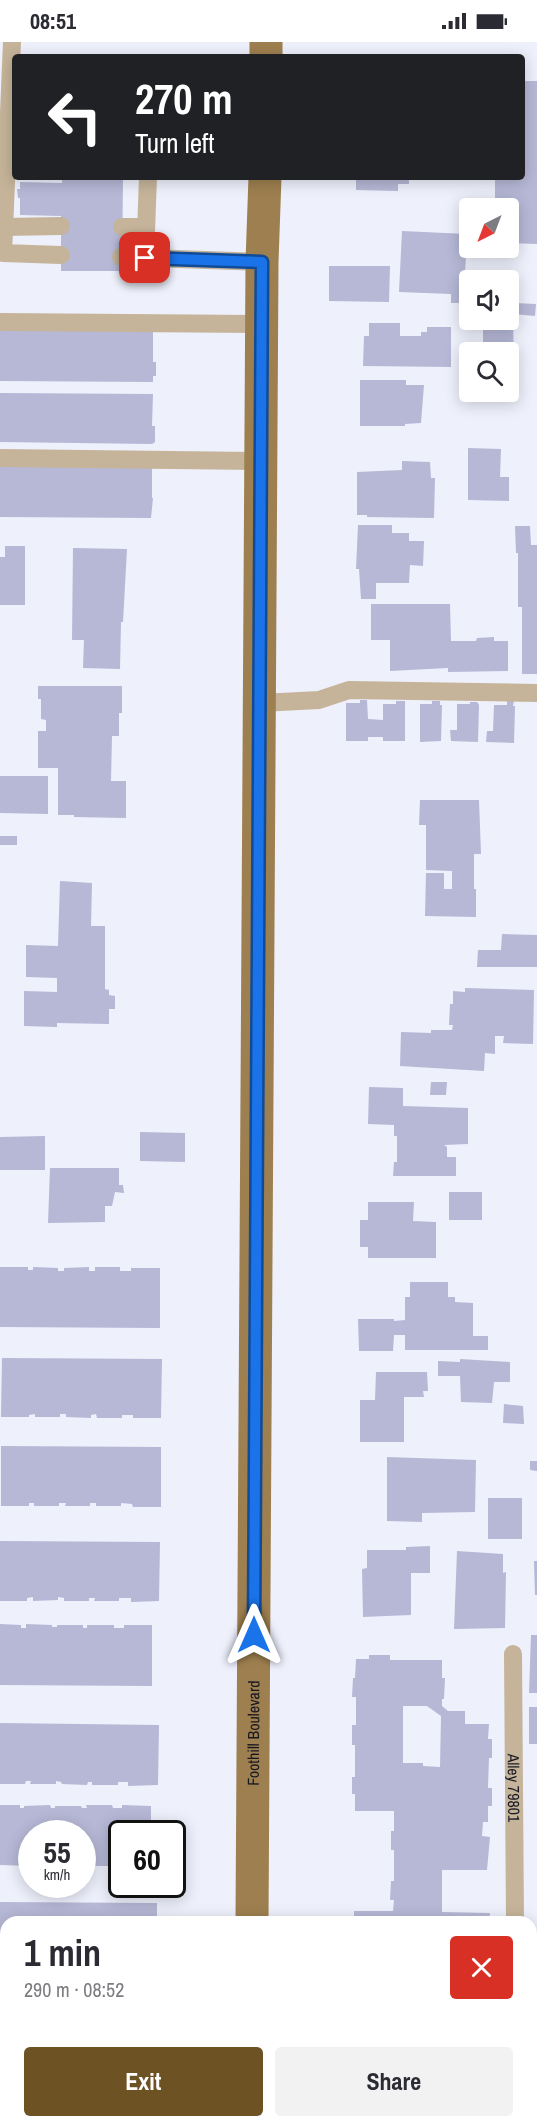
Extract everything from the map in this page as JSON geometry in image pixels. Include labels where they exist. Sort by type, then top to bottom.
[{"type":"main road","name":"Foothill Boulevard","points":[[252,1916],[262,262],[265,180]]},
{"type":"lane","points":[[12,42],[11,166],[3,253],[61,255]]},
{"type":"lane","points":[[145,258],[148,180]]},
{"type":"lane","points":[[4,227],[61,226]]},
{"type":"lane","points":[[122,227],[146,227]]},
{"type":"lane","points":[[122,257],[262,262]]},
{"type":"lane","points":[[0,322],[262,324]]},
{"type":"lane","points":[[0,458],[261,461]]},
{"type":"lane","points":[[261,703],[319,700],[349,690],[537,693]]},
{"type":"lane","name":"Alley 79801","points":[[513,1654],[515,1916]]},
{"type":"building","points":[[525,81],[537,81],[537,244],[519,243],[519,198],[495,198],[495,180],[525,180]]},
{"type":"building","points":[[62,180],[123,180],[122,271],[61,271],[61,216],[20,215],[20,198],[18,198],[17,189],[20,189],[20,182],[62,183]]},
{"type":"building","points":[[356,180],[409,180],[409,184],[398,184],[398,191],[356,190]]},
{"type":"building","points":[[402,231],[459,234],[459,258],[466,258],[465,270],[459,270],[459,303],[451,303],[451,294],[399,292]]},
{"type":"building","points":[[329,266],[390,266],[389,302],[329,301]]},
{"type":"building","points":[[519,303],[536,304],[535,316],[519,315]]},
{"type":"building","points":[[369,323],[400,323],[400,336],[421,336],[421,332],[427,332],[427,327],[451,327],[451,367],[363,366],[364,336],[369,336]]},
{"type":"building","points":[[0,330],[153,331],[153,362],[156,362],[156,376],[153,376],[153,382],[0,381]]},
{"type":"building","points":[[483,330],[513,330],[514,342],[483,342]]},
{"type":"building","points":[[360,380],[406,380],[406,385],[424,385],[421,423],[405,424],[405,426],[360,426]]},
{"type":"building","points":[[0,393],[153,394],[152,426],[155,426],[155,442],[152,444],[0,442]]},
{"type":"building","points":[[468,448],[501,449],[500,477],[509,477],[509,501],[468,500]]},
{"type":"building","points":[[402,461],[430,462],[431,478],[435,478],[434,518],[357,515],[357,472],[402,470]]},
{"type":"building","points":[[0,465],[152,467],[151,518],[0,517]]},
{"type":"building","points":[[358,525],[392,525],[392,533],[409,533],[409,541],[424,541],[423,566],[410,565],[409,583],[376,583],[376,599],[361,599],[359,569],[356,569]]},
{"type":"building","points":[[515,526],[530,526],[531,545],[537,545],[537,674],[522,674],[522,607],[518,607],[518,553],[516,553]]},
{"type":"building","points":[[5,546],[25,546],[25,605],[0,605],[0,557],[5,557]]},
{"type":"building","points":[[73,548],[127,549],[120,669],[83,668],[84,640],[72,640]]},
{"type":"building","points":[[371,604],[450,604],[451,641],[476,641],[477,638],[494,637],[494,641],[508,641],[508,671],[448,672],[448,668],[390,671],[390,640],[371,640]]},
{"type":"building","points":[[38,686],[122,686],[119,736],[112,736],[111,781],[126,781],[126,818],[58,815],[58,768],[38,768],[38,731],[46,731],[46,720],[41,719],[41,699],[38,699]]},
{"type":"building","points":[[360,700],[367,700],[368,719],[383,720],[383,704],[405,701],[405,741],[383,741],[383,737],[368,737],[368,741],[346,741],[346,703],[360,703]]},
{"type":"building","points":[[432,701],[440,701],[442,705],[441,741],[420,742],[420,704],[432,704]]},
{"type":"building","points":[[507,701],[514,701],[513,706],[515,706],[514,743],[486,742],[487,731],[493,731],[494,705],[507,705]]},
{"type":"building","points":[[470,702],[477,702],[479,705],[478,742],[451,741],[450,730],[457,730],[457,704],[470,704]]},
{"type":"building","points":[[0,776],[48,776],[48,814],[0,813]]},
{"type":"building","points":[[420,800],[479,800],[481,854],[474,854],[476,917],[425,916],[426,873],[444,873],[444,889],[452,889],[452,871],[426,870],[426,825],[419,825]]},
{"type":"building","points":[[0,836],[17,836],[17,845],[0,845]]},
{"type":"building","points":[[60,881],[92,883],[91,926],[105,926],[105,989],[109,990],[109,995],[115,996],[115,1009],[109,1009],[109,1024],[57,1023],[57,1027],[24,1026],[24,991],[57,992],[57,978],[26,977],[26,945],[58,946]]},
{"type":"building","points":[[502,934],[537,935],[537,967],[477,967],[478,950],[501,950]]},
{"type":"building","points":[[465,988],[534,990],[533,1044],[503,1043],[504,1036],[495,1036],[495,1054],[485,1053],[484,1071],[400,1066],[401,1032],[431,1033],[431,1030],[452,1030],[453,1025],[449,1025],[453,991],[465,992]]},
{"type":"building","points":[[431,1082],[447,1082],[446,1095],[430,1095]]},
{"type":"building","points":[[369,1087],[403,1088],[403,1106],[468,1108],[468,1144],[444,1145],[447,1147],[447,1157],[456,1157],[456,1176],[393,1176],[394,1162],[397,1162],[397,1136],[394,1136],[394,1125],[368,1124]]},
{"type":"building","points":[[140,1132],[185,1133],[185,1162],[140,1161]]},
{"type":"building","points":[[45,1136],[45,1170],[0,1170],[0,1137]]},
{"type":"building","points":[[50,1168],[119,1168],[119,1185],[123,1185],[124,1193],[115,1192],[112,1206],[105,1206],[105,1222],[48,1223]]},
{"type":"building","points":[[449,1192],[482,1192],[482,1220],[449,1220]]},
{"type":"building","points":[[368,1202],[414,1202],[413,1221],[436,1222],[436,1258],[368,1258],[368,1247],[360,1247],[360,1220],[368,1220]]},
{"type":"building","points":[[0,1267],[28,1267],[28,1270],[33,1270],[33,1267],[58,1268],[58,1271],[64,1271],[64,1268],[89,1267],[89,1271],[95,1271],[95,1267],[120,1267],[120,1271],[131,1271],[131,1268],[160,1268],[160,1328],[0,1327]]},
{"type":"building","points":[[410,1282],[448,1282],[448,1297],[455,1297],[455,1302],[473,1303],[473,1336],[488,1336],[488,1350],[405,1350],[405,1335],[394,1335],[393,1351],[359,1351],[358,1319],[405,1320],[405,1297],[410,1297]]},
{"type":"building","points":[[2,1358],[162,1359],[161,1418],[133,1418],[133,1415],[122,1415],[122,1418],[97,1418],[96,1414],[91,1415],[91,1418],[66,1417],[66,1414],[60,1414],[60,1417],[35,1417],[35,1414],[29,1417],[1,1417]]},
{"type":"building","points":[[460,1359],[510,1362],[510,1382],[494,1382],[492,1403],[461,1402],[460,1376],[438,1376],[438,1361],[460,1362]]},
{"type":"building","points":[[376,1372],[427,1372],[428,1391],[423,1391],[424,1397],[404,1397],[404,1442],[360,1442],[360,1400],[375,1400]]},
{"type":"building","points":[[504,1404],[523,1406],[524,1424],[503,1423]]},
{"type":"building","points":[[1,1446],[161,1447],[161,1507],[133,1507],[132,1504],[121,1503],[121,1506],[96,1506],[96,1503],[90,1503],[90,1506],[65,1506],[66,1503],[59,1503],[59,1506],[34,1506],[34,1503],[29,1503],[29,1506],[1,1506]]},
{"type":"building","points":[[387,1457],[476,1460],[475,1512],[422,1513],[422,1522],[387,1521]]},
{"type":"building","points":[[530,1461],[537,1461],[537,1471],[530,1470]]},
{"type":"building","points":[[488,1498],[522,1498],[522,1539],[488,1539]]},
{"type":"building","points":[[0,1541],[160,1542],[159,1601],[131,1602],[131,1598],[119,1598],[119,1601],[94,1601],[95,1598],[89,1598],[89,1601],[64,1601],[64,1598],[58,1597],[58,1600],[33,1601],[33,1597],[27,1598],[27,1601],[0,1601]]},
{"type":"building","points":[[430,1546],[430,1573],[411,1573],[411,1615],[363,1617],[362,1569],[367,1568],[367,1550],[406,1550],[406,1547]]},
{"type":"building","points":[[457,1551],[503,1554],[503,1573],[506,1572],[505,1628],[454,1629]]},
{"type":"building","points":[[534,1561],[537,1561],[537,1595],[535,1595]]},
{"type":"building","points":[[0,1624],[21,1625],[21,1628],[26,1628],[26,1624],[52,1625],[52,1627],[83,1625],[83,1628],[87,1628],[87,1625],[114,1625],[114,1628],[124,1628],[124,1625],[152,1625],[152,1686],[0,1685]]},
{"type":"building","points":[[531,1635],[537,1635],[537,1693],[529,1693]]},
{"type":"building","points":[[369,1655],[390,1655],[390,1660],[442,1660],[442,1678],[445,1678],[442,1706],[448,1711],[465,1711],[465,1724],[489,1724],[488,1739],[492,1739],[492,1758],[489,1758],[488,1788],[492,1788],[492,1806],[488,1806],[488,1822],[483,1822],[482,1836],[490,1837],[487,1870],[442,1870],[442,1912],[490,1913],[490,1916],[354,1916],[354,1911],[393,1911],[394,1900],[390,1900],[391,1881],[394,1881],[394,1850],[391,1850],[391,1831],[394,1831],[394,1811],[355,1811],[355,1794],[352,1794],[352,1777],[355,1777],[355,1745],[352,1745],[352,1725],[356,1725],[356,1697],[352,1697],[356,1659],[369,1659]],"holes":[[[403,1706],[427,1706],[441,1716],[440,1767],[423,1766],[423,1763],[403,1763]]]},
{"type":"building","points":[[529,1707],[537,1707],[537,1744],[529,1744]]},
{"type":"building","points":[[0,1723],[159,1725],[158,1785],[128,1786],[128,1782],[118,1782],[118,1785],[92,1785],[92,1782],[88,1782],[87,1785],[62,1784],[56,1781],[56,1784],[30,1784],[31,1781],[26,1781],[25,1784],[0,1784]]},
{"type":"building","points":[[0,1805],[20,1805],[20,1808],[50,1805],[51,1808],[81,1806],[87,1808],[86,1805],[112,1805],[113,1808],[122,1808],[122,1805],[151,1806],[151,1820],[108,1820],[108,1866],[96,1866],[96,1820],[18,1820],[18,1866],[0,1865]]},
{"type":"building","points":[[0,1902],[157,1903],[157,1916],[0,1916]]},
{"type":"route","points":[[145,258],[262,262],[254,1635]]}]
